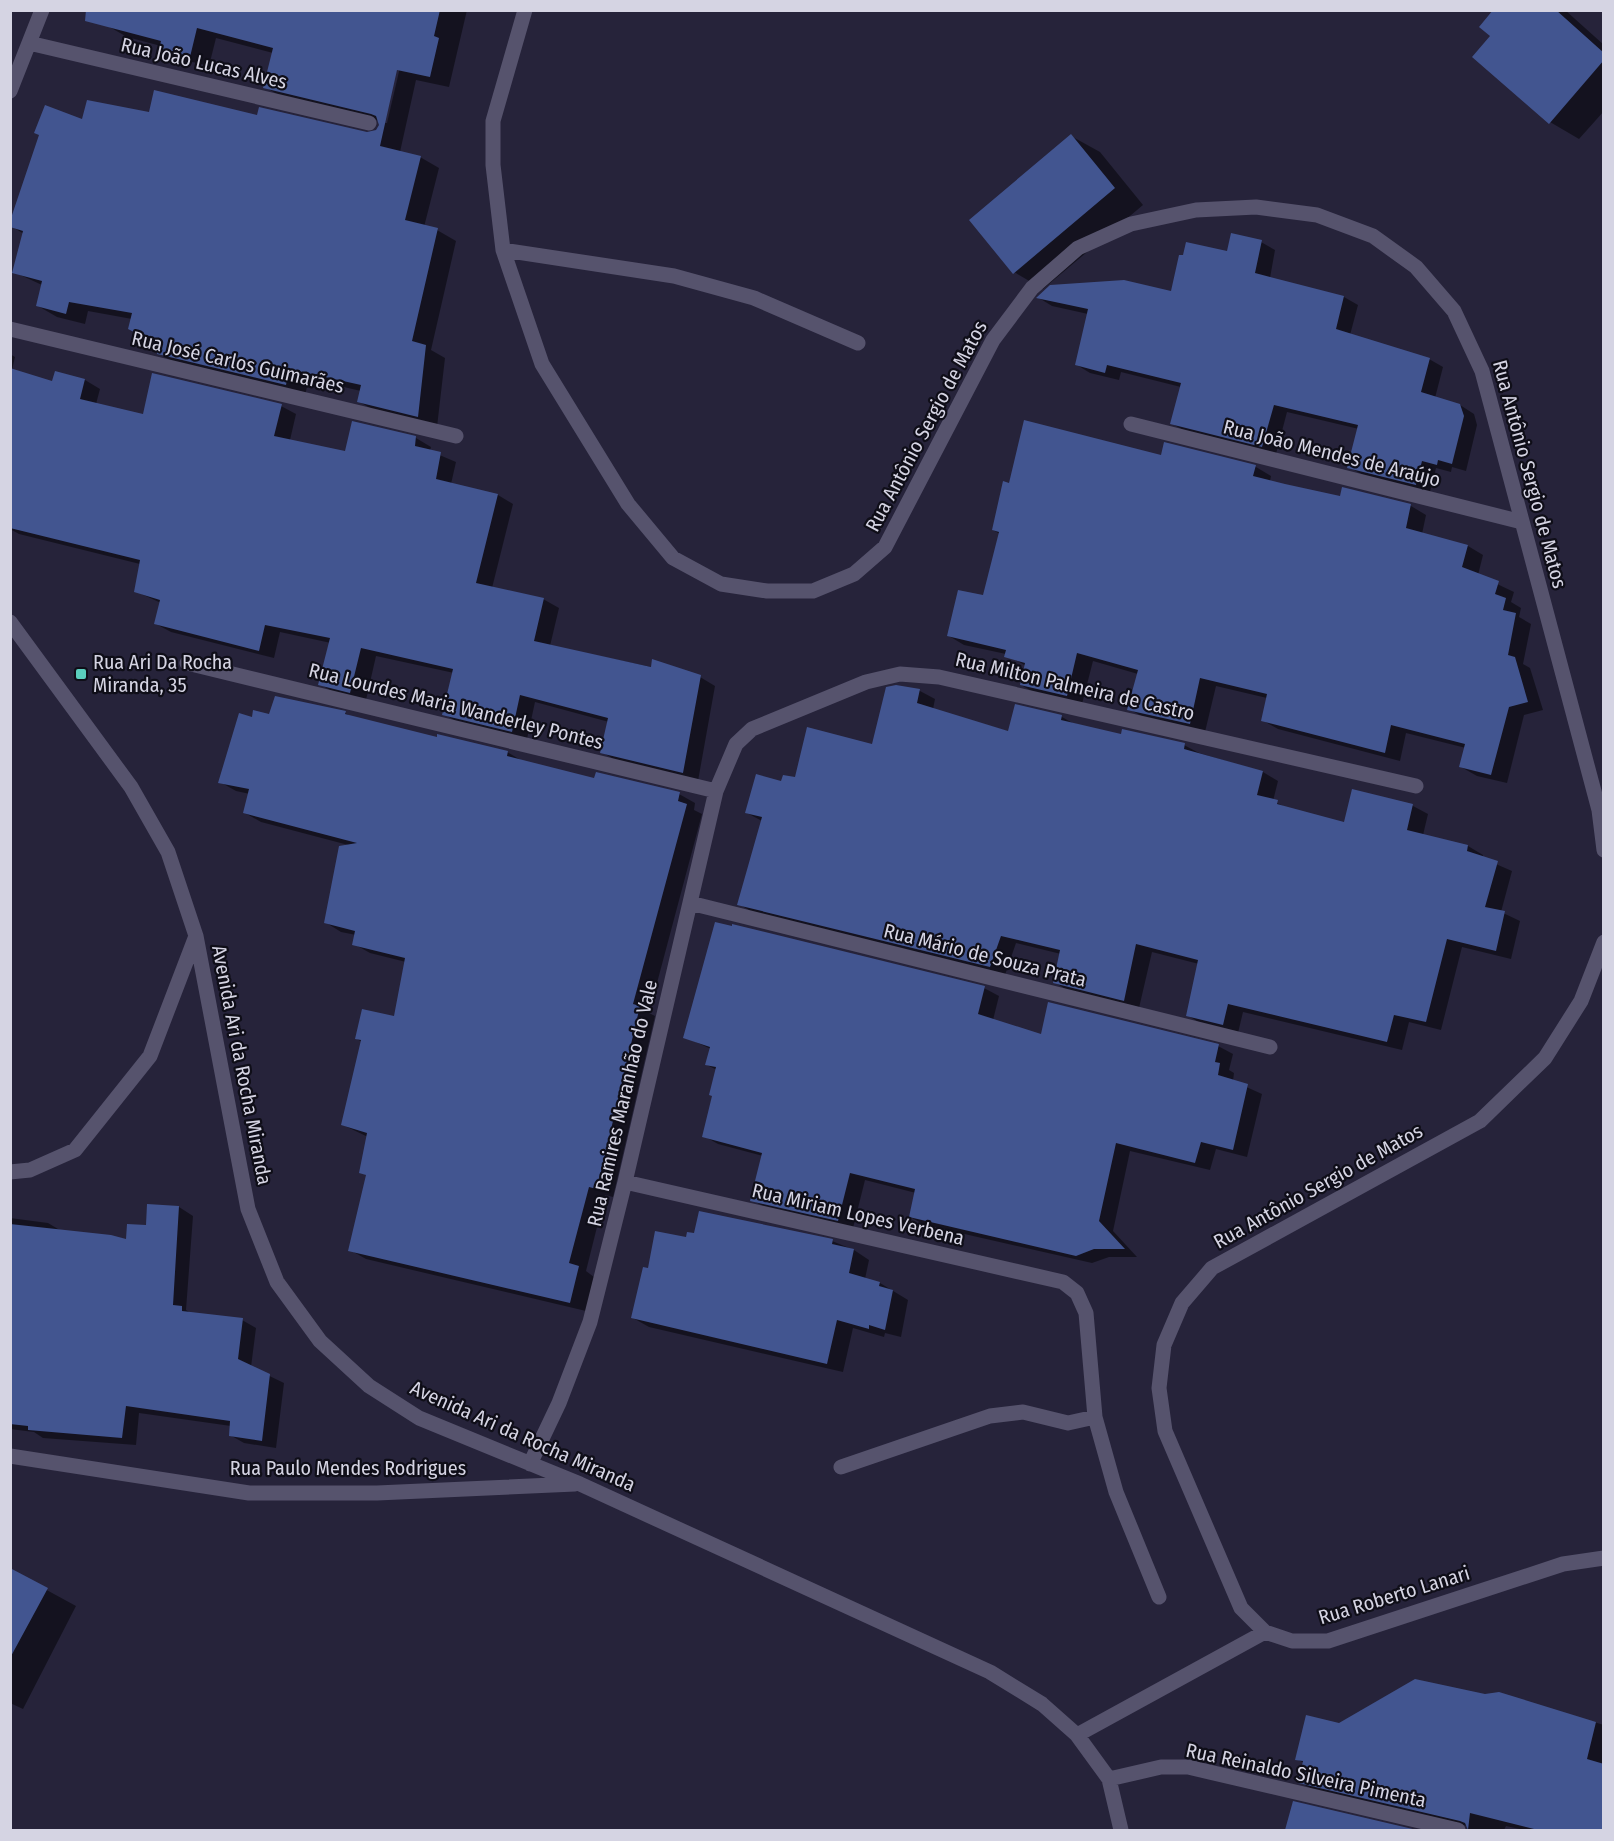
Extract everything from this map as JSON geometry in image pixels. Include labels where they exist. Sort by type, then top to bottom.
[{"type":"street","points":[[10,91],[42,10]]},
{"type":"street","name":"Rua Antônio Sergio de Matos","points":[[525,10],[493,121],[493,165],[503,250],[542,364],[628,504],[674,558],[721,584],[767,591],[813,591],[854,574],[885,547],[993,340],[1032,288],[1078,248],[1131,224],[1196,210],[1256,207],[1317,215],[1373,236],[1416,267],[1454,310],[1482,371],[1599,810],[1604,850]]},
{"type":"street","name":"Rua João Lucas Alves","points":[[29,43],[369,123]]},
{"type":"street","points":[[503,250],[675,276],[754,298],[840,338],[858,343]]},
{"type":"street","name":"Rua José Carlos Guimarães","points":[[10,329],[456,436]]},
{"type":"street","name":"Rua João Mendes de Araújo","points":[[1131,424],[1522,522]]},
{"type":"street","name":"Avenida Ari da Rocha Miranda","points":[[10,622],[131,787],[168,852],[196,936],[249,1209],[277,1282],[320,1341],[369,1386],[420,1418],[580,1484],[990,1672],[1042,1704],[1077,1735],[1109,1779],[1121,1830]]},
{"type":"street","name":"Rua Lourdes Maria Wanderley Pontes","points":[[187,663],[716,790]]},
{"type":"street","name":"Rua Milton Palmeira de Castro","points":[[735,744],[752,729],[866,682],[900,674],[939,676],[1416,786]]},
{"type":"street","name":"Rua Ramires Maranhão do Vale","points":[[530,1464],[560,1402],[590,1322],[626,1182],[716,790],[735,744]]},
{"type":"street","name":"Rua Mário de Souza Prata","points":[[690,903],[1270,1047]]},
{"type":"street","points":[[10,1172],[30,1170],[75,1150],[128,1084],[150,1056],[196,936]]},
{"type":"street","name":"Rua Antônio Sergio de Matos","points":[[1265,1632],[1241,1608],[1165,1431],[1160,1388],[1164,1345],[1182,1303],[1212,1268],[1480,1121],[1545,1058],[1581,1000],[1604,942]]},
{"type":"street","name":"Rua Miriam Lopes Verbena","points":[[626,1182],[1063,1282],[1077,1293],[1086,1313],[1095,1417]]},
{"type":"street","points":[[840,1467],[990,1416],[1023,1413],[1068,1423],[1095,1417],[1116,1492],[1159,1597]]},
{"type":"street","name":"Rua Paulo Mendes Rodrigues","points":[[10,1456],[249,1493],[377,1493],[580,1484]]},
{"type":"street","name":"Rua Roberto Lanari","points":[[1265,1632],[1292,1641],[1328,1641],[1563,1564],[1604,1558]]},
{"type":"street","points":[[1077,1735],[1265,1632]]},
{"type":"street","name":"Rua Reinaldo Silveira Pimenta","points":[[1109,1779],[1161,1767],[1188,1767],[1458,1830]]},
{"type":"building","points":[[86,10],[440,10],[434,36],[439,38],[430,77],[397,70],[380,146],[421,156],[405,220],[438,228],[412,341],[426,345],[418,417],[357,402],[361,385],[289,369],[286,385],[157,354],[159,345],[128,329],[132,313],[69,302],[66,314],[36,306],[42,281],[12,273],[23,231],[10,227],[10,221],[39,135],[34,133],[45,105],[82,119],[87,100],[149,112],[154,90],[257,115],[259,107],[367,132],[376,130],[379,125],[376,116],[371,114],[263,88],[273,48],[197,28],[190,57],[159,49],[161,41],[85,21]]},
{"type":"building","points":[[1493,10],[1556,10],[1604,53],[1604,60],[1549,124],[1472,57],[1490,36],[1479,27]]},
{"type":"building","points":[[1071,134],[1115,188],[1013,274],[969,220]]},
{"type":"building","points":[[1231,233],[1262,240],[1255,273],[1344,296],[1336,329],[1430,358],[1421,392],[1460,404],[1464,416],[1452,464],[1438,460],[1437,465],[1422,461],[1416,485],[1347,468],[1358,425],[1274,405],[1262,447],[1170,424],[1181,383],[1107,365],[1105,373],[1075,365],[1088,309],[1036,298],[1050,285],[1124,280],[1171,291],[1179,255],[1183,255],[1186,242],[1227,251]]},
{"type":"building","points":[[10,368],[52,381],[55,371],[85,379],[80,399],[143,414],[152,373],[282,404],[274,436],[345,451],[352,421],[416,436],[415,446],[441,452],[436,479],[498,494],[476,583],[544,598],[534,641],[651,667],[652,659],[701,675],[683,773],[600,753],[608,718],[520,695],[512,732],[442,715],[453,669],[361,648],[350,693],[318,685],[330,638],[265,625],[259,651],[154,624],[160,600],[134,592],[140,560],[10,528]]},
{"type":"building","points":[[1024,420],[1161,455],[1164,442],[1256,465],[1253,476],[1340,496],[1342,487],[1411,504],[1406,528],[1468,545],[1462,567],[1499,581],[1495,594],[1506,598],[1503,610],[1516,613],[1508,655],[1515,657],[1528,702],[1509,707],[1491,775],[1459,767],[1465,744],[1391,725],[1385,753],[1261,721],[1267,694],[1200,678],[1190,724],[1127,710],[1138,670],[1077,653],[1067,696],[1020,685],[1025,663],[1004,657],[1006,650],[947,636],[958,590],[983,595],[999,532],[992,530],[1003,481],[1009,483]]},
{"type":"building","points":[[896,685],[920,689],[917,703],[1008,731],[1015,704],[1062,715],[1061,720],[1121,734],[1122,729],[1185,743],[1184,749],[1263,771],[1257,795],[1278,800],[1277,804],[1344,822],[1352,789],[1413,804],[1407,830],[1468,845],[1467,851],[1498,861],[1485,907],[1505,911],[1496,951],[1447,939],[1426,1022],[1394,1015],[1387,1042],[1228,1004],[1223,1025],[1186,1016],[1198,960],[1136,944],[1124,1001],[1053,983],[1060,950],[1001,936],[990,967],[737,905],[762,817],[745,813],[756,774],[781,781],[783,775],[795,777],[807,727],[872,744],[886,687]]},
{"type":"building","points":[[275,696],[346,711],[345,714],[437,737],[437,734],[508,751],[507,756],[594,778],[596,772],[680,792],[678,801],[687,804],[633,1004],[640,1006],[597,1189],[589,1187],[569,1263],[579,1266],[570,1303],[348,1251],[366,1175],[359,1173],[367,1133],[341,1125],[361,1040],[355,1039],[362,1009],[394,1016],[405,958],[352,945],[355,931],[324,923],[339,846],[357,843],[243,813],[249,789],[218,783],[239,713],[252,717],[253,710],[269,714]]},
{"type":"building","points":[[715,922],[732,926],[732,924],[985,986],[978,1014],[1041,1034],[1048,1002],[1219,1044],[1215,1062],[1220,1063],[1218,1075],[1248,1084],[1233,1150],[1201,1142],[1195,1163],[1116,1143],[1099,1221],[1125,1249],[1094,1249],[1076,1256],[909,1217],[915,1189],[850,1173],[838,1221],[750,1201],[762,1153],[702,1137],[716,1067],[705,1065],[710,1047],[683,1038]]},
{"type":"building","points":[[147,1204],[179,1206],[173,1305],[182,1306],[182,1311],[243,1318],[238,1359],[270,1374],[262,1441],[229,1436],[230,1421],[126,1406],[122,1438],[28,1430],[28,1426],[10,1424],[10,1224],[111,1235],[126,1239],[127,1224],[146,1225]]},
{"type":"building","points":[[699,1211],[833,1239],[832,1244],[854,1249],[849,1273],[880,1282],[879,1286],[893,1290],[885,1330],[869,1325],[869,1329],[837,1320],[827,1364],[631,1318],[643,1267],[648,1268],[655,1231],[686,1237],[687,1232],[694,1233]]},
{"type":"building","points":[[10,1568],[48,1588],[10,1658]]},
{"type":"building","points":[[1415,1679],[1485,1694],[1499,1692],[1596,1722],[1587,1759],[1604,1764],[1604,1830],[1538,1830],[1470,1813],[1468,1830],[1465,1823],[1460,1821],[1298,1783],[1303,1761],[1295,1760],[1306,1715],[1339,1723]]},
{"type":"building","points":[[1293,1801],[1417,1830],[1285,1830]]},
{"type":"place","name":"Rua Ari Da Rocha Miranda, 35","points":[[81,674]]}]
